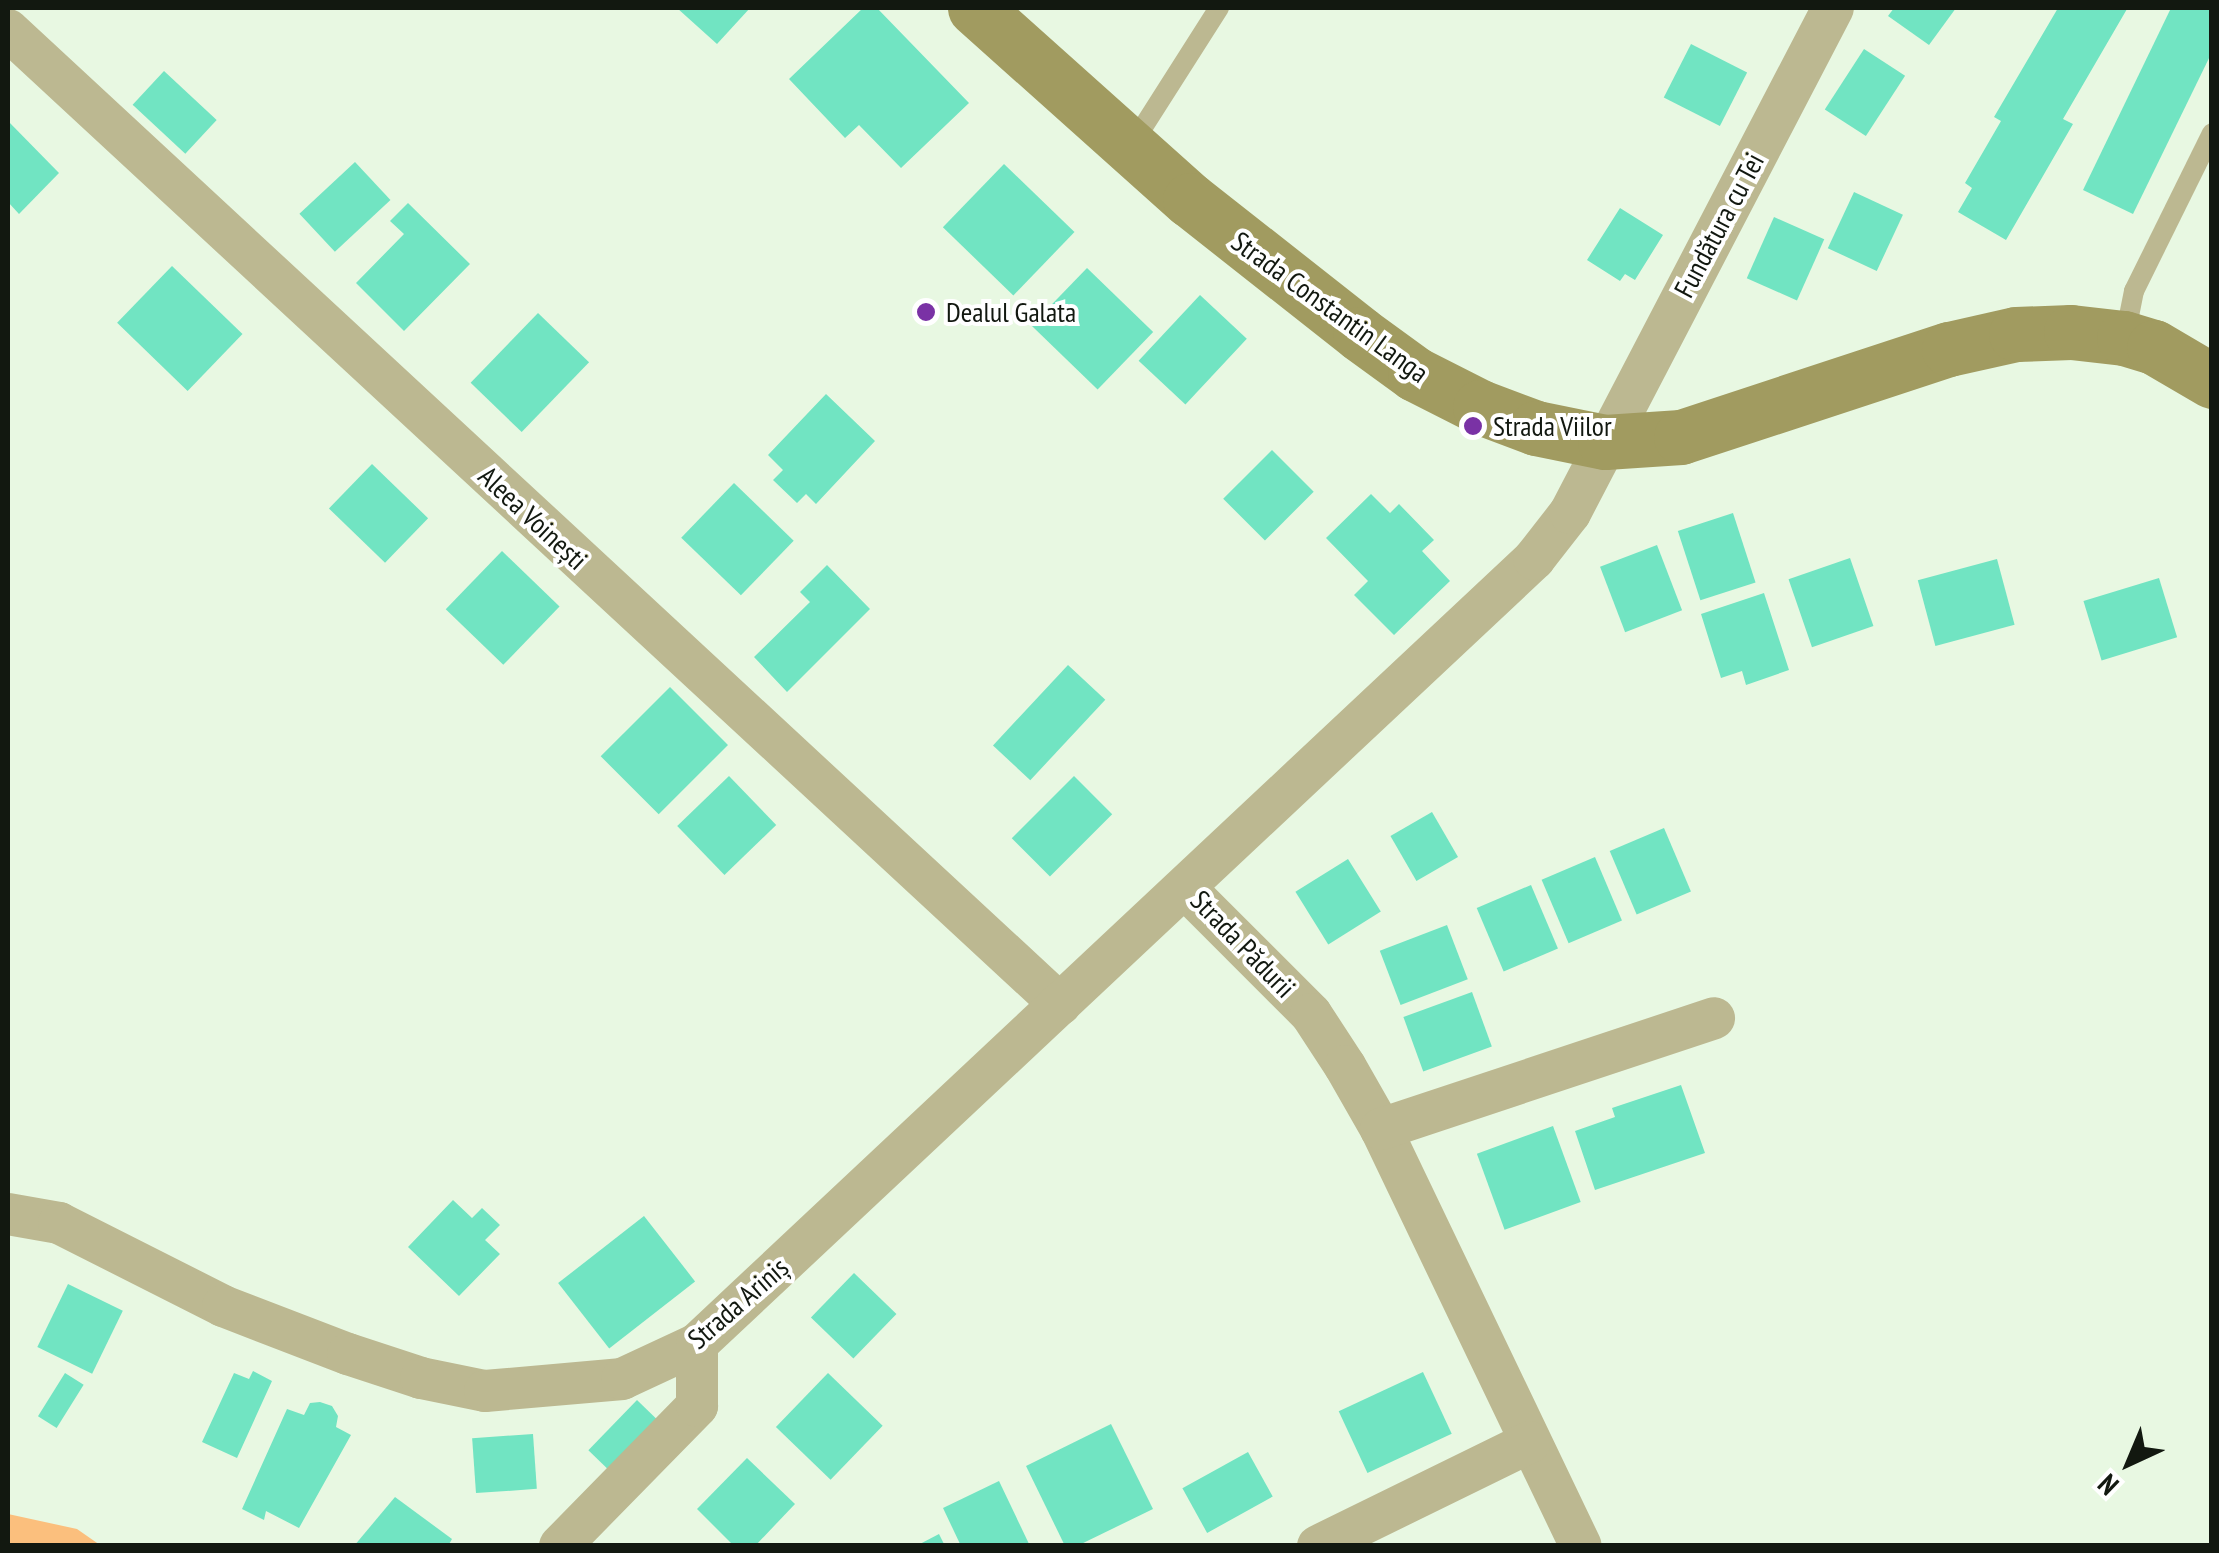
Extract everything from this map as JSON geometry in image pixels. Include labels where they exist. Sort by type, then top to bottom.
[{"type":"main road","name":"Strada Constantin Langa","points":[[974,8],[1256,256],[1415,374],[1480,407],[1536,428],[1605,442],[1681,437],[1949,350],[2016,334],[2071,332],[2124,338],[2154,347],[2212,381]]},
{"type":"street","name":"Fundătura cu Tei","points":[[1605,442],[1833,8]]},
{"type":"street","name":"Aleea Voinești","points":[[8,30],[1060,1004]]},
{"type":"street","name":"Strada Pădurii","points":[[1580,1546],[1381,1130],[1310,1014],[1185,888],[1534,558],[1570,513],[1605,442]]},
{"type":"street","name":"Strada Ariniș","points":[[8,1214],[59,1223],[223,1306],[421,1378],[485,1391],[622,1379],[698,1344],[1185,888]]},
{"type":"street","points":[[1381,1130],[1714,1018]]},
{"type":"street","points":[[560,1546],[697,1406],[698,1344]]},
{"type":"street","points":[[1318,1546],[1530,1442]]},
{"type":"lane","points":[[1130,148],[1219,8]]},
{"type":"lane","points":[[2124,338],[2134,290],[2212,133]]},
{"type":"shaded area","points":[[8,1514],[77,1529],[100,1545],[8,1545]]},
{"type":"building","points":[[677,8],[750,8],[717,44]]},
{"type":"building","points":[[863,8],[877,8],[969,103],[901,168],[859,125],[845,138],[789,79]]},
{"type":"building","points":[[1894,8],[1956,8],[1929,45],[1888,16]]},
{"type":"building","points":[[2058,8],[2127,9],[2063,119],[2073,124],[2006,240],[1958,212],[1972,188],[1965,183],[2001,121],[1994,117]]},
{"type":"building","points":[[2171,8],[2212,8],[2212,52],[2133,214],[2083,190]]},
{"type":"building","points":[[1691,44],[1747,73],[1720,126],[1664,97]]},
{"type":"building","points":[[1864,49],[1905,76],[1866,136],[1825,109]]},
{"type":"building","points":[[164,71],[217,120],[185,154],[133,105]]},
{"type":"building","points":[[8,121],[59,173],[19,214],[8,202]]},
{"type":"building","points":[[355,162],[390,200],[335,252],[299,214]]},
{"type":"building","points":[[1004,164],[1074,232],[1013,295],[943,227]]},
{"type":"building","points":[[1854,192],[1903,215],[1877,271],[1828,248]]},
{"type":"building","points":[[408,203],[470,264],[404,331],[356,283],[404,234],[390,221]]},
{"type":"building","points":[[1620,208],[1663,235],[1635,280],[1625,274],[1620,281],[1587,260]]},
{"type":"building","points":[[1774,217],[1824,239],[1797,301],[1747,278]]},
{"type":"building","points":[[172,266],[242,334],[188,391],[117,323]]},
{"type":"building","points":[[1087,268],[1153,332],[1098,389],[1031,326]]},
{"type":"building","points":[[1200,295],[1247,339],[1185,404],[1139,361]]},
{"type":"building","points":[[538,313],[589,362],[522,432],[471,383]]},
{"type":"building","points":[[826,394],[875,441],[816,504],[806,494],[797,503],[773,480],[783,470],[768,455]]},
{"type":"building","points":[[1272,450],[1314,492],[1265,541],[1223,499]]},
{"type":"building","points":[[372,464],[428,518],[385,563],[329,509]]},
{"type":"building","points":[[734,483],[794,541],[741,595],[681,538]]},
{"type":"building","points":[[1371,494],[1390,513],[1399,504],[1434,540],[1422,551],[1450,581],[1394,635],[1354,595],[1368,581],[1326,538]]},
{"type":"building","points":[[1733,513],[1756,582],[1700,600],[1678,531]]},
{"type":"building","points":[[1657,545],[1682,610],[1625,632],[1600,567]]},
{"type":"building","points":[[502,551],[560,607],[503,665],[446,609]]},
{"type":"building","points":[[1850,558],[1873,626],[1812,647],[1789,579]]},
{"type":"building","points":[[1997,559],[2015,625],[1935,646],[1918,580]]},
{"type":"building","points":[[827,565],[870,609],[787,692],[754,657],[810,602],[800,592]]},
{"type":"building","points":[[2159,578],[2177,637],[2102,660],[2083,601]]},
{"type":"building","points":[[1764,593],[1789,670],[1746,685],[1742,671],[1721,678],[1701,614]]},
{"type":"building","points":[[1068,665],[1105,700],[1030,780],[993,745]]},
{"type":"building","points":[[670,687],[728,745],[659,814],[601,756]]},
{"type":"building","points":[[729,776],[776,825],[724,875],[677,826]]},
{"type":"building","points":[[1074,776],[1112,814],[1050,876],[1012,838]]},
{"type":"building","points":[[1432,812],[1458,857],[1416,881],[1390,836]]},
{"type":"building","points":[[1664,828],[1691,892],[1637,915],[1610,851]]},
{"type":"building","points":[[1595,857],[1622,921],[1569,943],[1542,880]]},
{"type":"building","points":[[1348,859],[1381,912],[1328,944],[1295,892]]},
{"type":"building","points":[[1531,885],[1558,949],[1504,972],[1477,908]]},
{"type":"building","points":[[1447,925],[1468,979],[1401,1005],[1380,951]]},
{"type":"building","points":[[1472,992],[1492,1047],[1423,1071],[1403,1017]]},
{"type":"building","points":[[1681,1085],[1705,1153],[1595,1190],[1575,1131],[1615,1117],[1612,1108]]},
{"type":"building","points":[[1553,1126],[1581,1202],[1505,1230],[1477,1154]]},
{"type":"building","points":[[453,1200],[472,1218],[482,1208],[500,1225],[485,1240],[500,1254],[459,1296],[408,1247]]},
{"type":"building","points":[[644,1216],[695,1281],[609,1349],[558,1283]]},
{"type":"building","points":[[854,1273],[896,1314],[853,1359],[811,1318]]},
{"type":"building","points":[[68,1284],[123,1311],[92,1374],[37,1347]]},
{"type":"building","points":[[253,1371],[272,1381],[237,1458],[202,1442],[234,1373],[249,1379]]},
{"type":"building","points":[[1423,1372],[1452,1434],[1367,1473],[1339,1411]]},
{"type":"building","points":[[65,1373],[84,1385],[57,1428],[38,1416]]},
{"type":"building","points":[[828,1373],[883,1426],[831,1480],[776,1427]]},
{"type":"building","points":[[637,1400],[658,1420],[609,1470],[588,1450]]},
{"type":"building","points":[[310,1403],[332,1406],[338,1416],[336,1427],[351,1435],[299,1528],[266,1511],[264,1520],[242,1509],[287,1409],[304,1415]]},
{"type":"building","points":[[1111,1424],[1153,1509],[1077,1546],[1065,1546],[1026,1466]]},
{"type":"building","points":[[533,1434],[537,1489],[476,1493],[472,1438]]},
{"type":"building","points":[[1248,1452],[1273,1497],[1207,1533],[1182,1488]]},
{"type":"building","points":[[747,1458],[795,1504],[755,1546],[734,1546],[697,1509]]},
{"type":"building","points":[[999,1481],[1030,1546],[961,1546],[943,1508]]},
{"type":"building","points":[[395,1497],[452,1539],[448,1546],[354,1546]]},
{"type":"building","points":[[939,1534],[945,1546],[916,1546]]},
{"type":"place","name":"Dealul Galata","points":[[926,312]]},
{"type":"place","name":"Strada Viilor","points":[[1473,426]]}]
